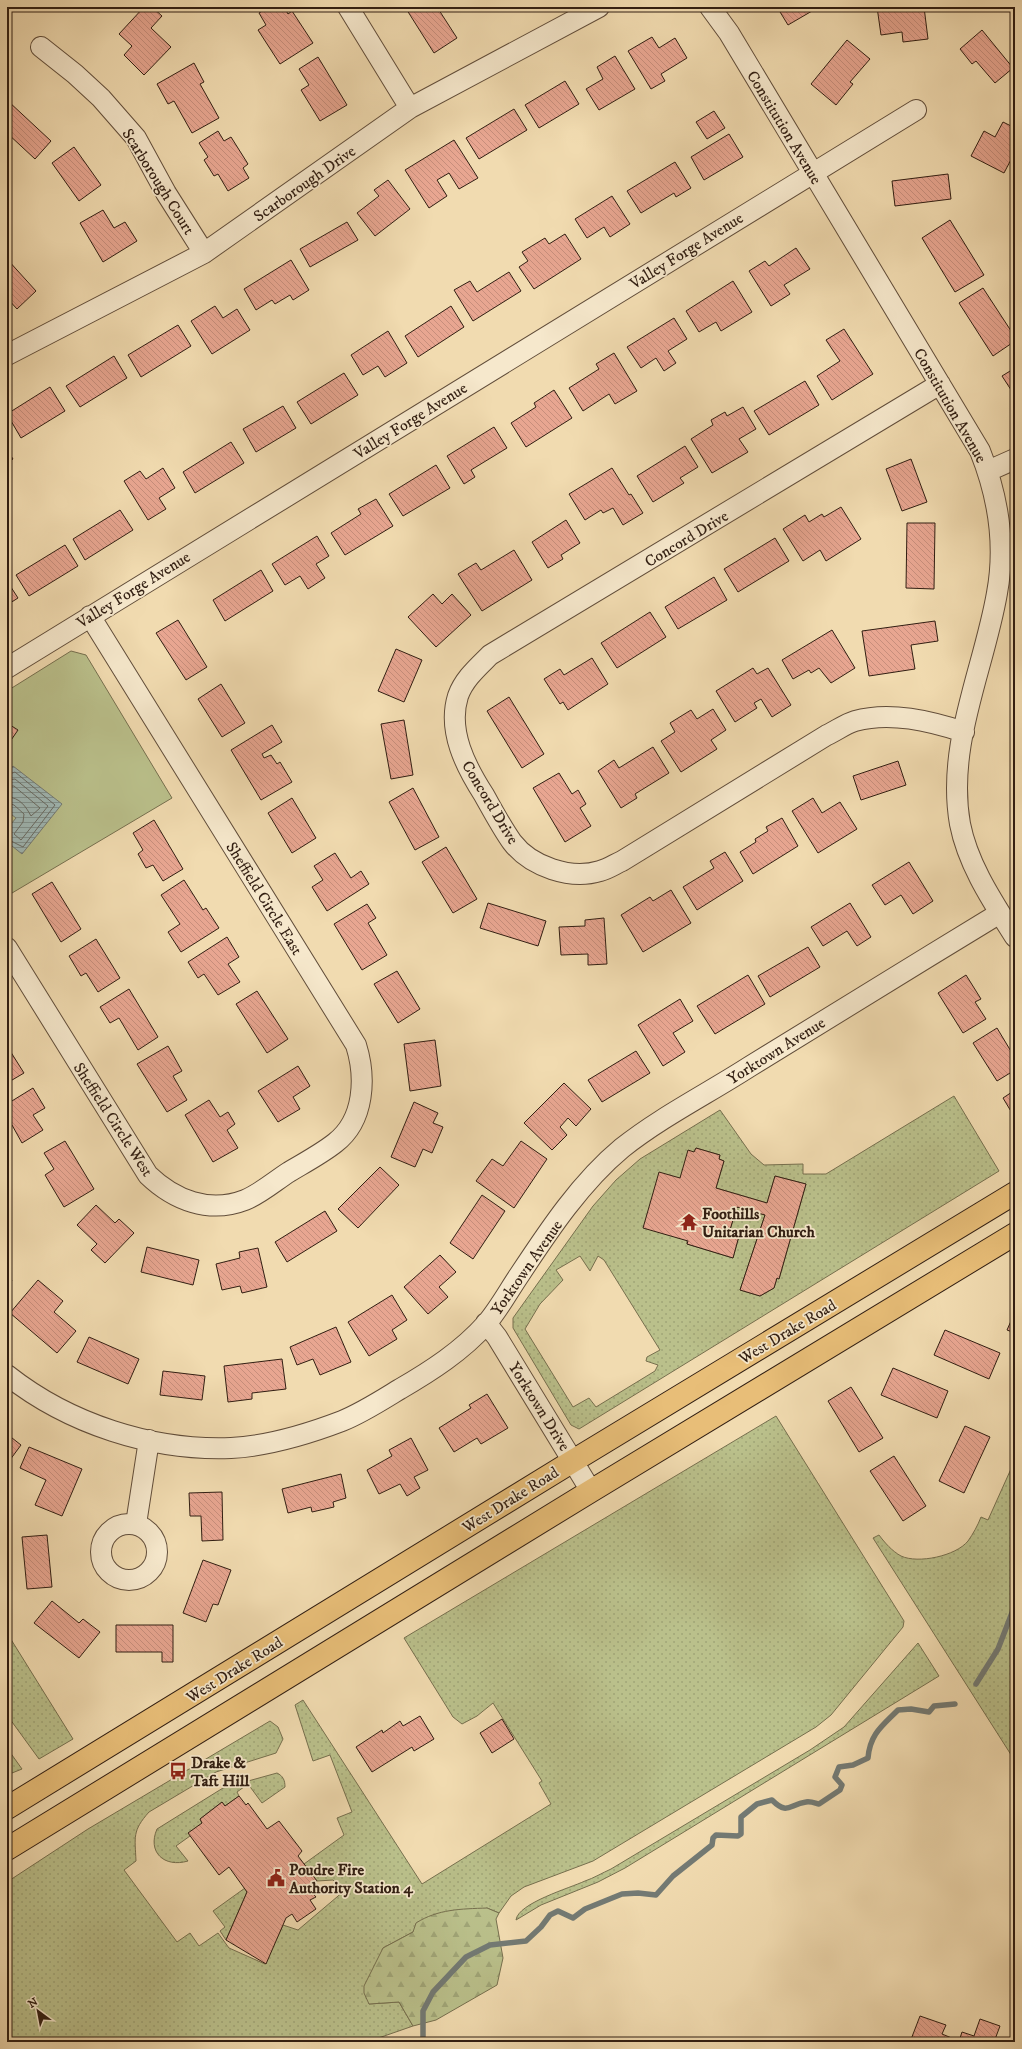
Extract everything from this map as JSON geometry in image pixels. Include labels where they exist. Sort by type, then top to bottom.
[{"type":"main road","name":"West Drake Road","points":[[7,1808],[573,1461],[1015,1193]]},
{"type":"main road","points":[[7,1849],[591,1491],[1015,1234]]},
{"type":"street","points":[[348,7],[410,108]]},
{"type":"street","name":"Scarborough Drive","points":[[7,355],[204,253],[410,108],[599,7]]},
{"type":"street","name":"Constitution Avenue","points":[[710,7],[729,33],[940,384],[980,451],[988,471],[996,502],[1000,528],[1001,558],[997,593],[958,761],[957,791],[960,823],[966,845],[978,873],[1015,937]]},
{"type":"street","name":"Scarborough Court","points":[[41,47],[75,74],[101,98],[136,138],[166,193],[204,253]]},
{"type":"street","name":"Valley Forge Avenue","points":[[7,668],[916,110]]},
{"type":"street","name":"Concord Drive","points":[[940,384],[490,655],[465,682],[458,696],[455,715],[456,730],[461,752],[469,771],[513,843],[532,859],[548,868],[567,873],[582,874],[601,871],[622,860],[827,735],[854,722],[876,717],[895,718],[941,724],[964,732]]},
{"type":"street","points":[[988,471],[1015,459]]},
{"type":"street","name":"Sheffield Circle East","points":[[90,616],[356,1045],[362,1062],[363,1076],[362,1094],[357,1112],[348,1128],[336,1142],[291,1171]]},
{"type":"street","name":"Yorktown Avenue","points":[[7,1375],[47,1403],[78,1419],[110,1430],[149,1440],[196,1447],[232,1448],[301,1435],[345,1420],[428,1373],[455,1352],[486,1323],[539,1246],[578,1194],[599,1170],[622,1148],[678,1109],[1000,913]]},
{"type":"street","name":"Sheffield Circle West","points":[[7,948],[148,1175],[158,1186],[174,1196],[191,1202],[209,1205],[228,1204],[246,1200],[291,1171]]},
{"type":"street","name":"Yorktown Drive","points":[[486,1323],[497,1337],[591,1491]]},
{"type":"street","points":[[136,1524],[149,1440]]},
{"type":"green space","points":[[71,651],[86,655],[172,798],[7,896],[7,691]]},
{"type":"green space","points":[[954,1096],[999,1171],[579,1429],[571,1425],[513,1328],[513,1318],[593,1206],[616,1180],[640,1159],[720,1110],[751,1154],[764,1165],[803,1164],[803,1174],[826,1174]],"holes":[[[696,1148],[720,1155],[719,1159],[724,1161],[716,1188],[767,1203],[775,1176],[806,1184],[779,1279],[777,1278],[774,1288],[760,1296],[740,1290],[765,1215],[737,1207],[729,1233],[739,1236],[733,1258],[687,1244],[680,1178]],[[580,1256],[590,1271],[598,1256],[604,1260],[660,1350],[647,1357],[646,1361],[658,1365],[655,1371],[596,1407],[589,1398],[573,1407],[525,1329],[540,1304],[563,1280],[556,1270]]]},
{"type":"green space","points":[[776,1416],[904,1621],[903,1627],[831,1715],[816,1727],[593,1861],[524,1887],[511,1896],[499,1913],[487,1908],[413,1932],[383,1948],[369,2004],[399,2002],[413,2026],[367,2042],[7,2042],[7,1882],[88,1829],[270,1721],[278,1727],[283,1739],[276,1753],[216,1772],[149,1812],[137,1830],[135,1840],[136,1861],[124,1870],[177,1942],[190,1933],[199,1946],[218,1933],[229,1948],[265,1964],[283,1925],[298,1930],[344,1891],[333,1880],[317,1881],[304,1864],[344,1835],[337,1818],[352,1812],[330,1755],[313,1761],[295,1705],[303,1700],[422,1884],[551,1804],[539,1783],[542,1781],[493,1703],[477,1716],[462,1724],[453,1717],[404,1638]]},
{"type":"green space","points":[[1015,1460],[1015,1761],[873,1538],[879,1535],[895,1552],[908,1558],[927,1559],[955,1551],[968,1541],[981,1517],[988,1520]]},
{"type":"green space","points":[[7,1633],[73,1739],[39,1759],[7,1715]]},
{"type":"green space","points":[[918,1643],[939,1676],[625,1868],[598,1882],[541,1905],[516,1920],[519,1914],[535,1902],[611,1869],[810,1750],[844,1727]]},
{"type":"green space","points":[[7,1748],[22,1769],[7,1775]]},
{"type":"green space","points":[[277,1773],[283,1778],[285,1787],[262,1803],[248,1784],[237,1792],[239,1796],[225,1806],[222,1802],[200,1819],[202,1823],[190,1836],[176,1846],[188,1861],[179,1863],[165,1860],[156,1851],[154,1837],[157,1829],[223,1788]]},
{"type":"green space","points":[[245,1888],[247,1892],[226,1940],[220,1931],[225,1927],[213,1911]]},
{"type":"green space","points":[[487,1908],[499,1913],[496,1919],[503,1958],[497,1985],[436,2020],[413,2026],[399,2002],[369,2004],[364,1993],[364,1986],[383,1948],[413,1932],[416,1923],[424,1918],[441,1912]]},
{"type":"water","points":[[13,766],[62,804],[22,854],[7,842],[7,829],[16,818],[7,811],[7,773]]},
{"type":"building","points":[[144,7],[152,7],[162,16],[151,28],[171,47],[144,75],[124,55],[132,46],[119,34]]},
{"type":"building","points":[[269,7],[284,7],[288,14],[292,11],[313,43],[280,64],[258,30],[266,25],[259,13]]},
{"type":"building","points":[[405,7],[437,7],[457,38],[434,53]]},
{"type":"building","points":[[777,7],[809,7],[812,11],[788,25]]},
{"type":"building","points":[[877,7],[924,7],[928,39],[903,42],[902,32],[881,35]]},
{"type":"building","points":[[982,30],[1013,68],[995,83],[976,61],[972,64],[960,49]]},
{"type":"building","points":[[652,37],[659,48],[675,38],[687,58],[661,74],[665,81],[651,89],[628,51]]},
{"type":"building","points":[[847,40],[870,59],[850,82],[853,84],[836,105],[811,84]]},
{"type":"building","points":[[615,56],[635,89],[599,110],[586,89],[603,79],[597,67]]},
{"type":"building","points":[[318,57],[347,105],[320,121],[301,90],[309,85],[299,69]]},
{"type":"building","points":[[194,63],[204,82],[200,84],[219,118],[192,133],[174,101],[168,104],[157,84]]},
{"type":"building","points":[[565,81],[579,104],[539,128],[525,105]]},
{"type":"building","points":[[8,101],[51,141],[35,159],[7,133]]},
{"type":"building","points":[[514,109],[527,130],[479,159],[466,138]]},
{"type":"building","points":[[714,111],[725,128],[707,139],[696,122]]},
{"type":"building","points":[[1003,122],[1015,128],[1015,152],[1004,173],[971,156],[984,131],[995,137]]},
{"type":"building","points":[[218,131],[224,141],[231,137],[248,164],[243,168],[249,178],[228,191],[218,174],[214,176],[204,160],[208,157],[199,143]]},
{"type":"building","points":[[729,134],[743,157],[704,180],[691,157]]},
{"type":"building","points":[[454,140],[478,178],[459,189],[449,173],[437,180],[447,196],[429,208],[405,170]]},
{"type":"building","points":[[74,147],[101,185],[79,201],[52,163]]},
{"type":"building","points":[[675,162],[691,188],[676,197],[674,193],[641,213],[627,191]]},
{"type":"building","points":[[948,174],[951,199],[895,206],[892,181]]},
{"type":"building","points":[[388,180],[410,209],[375,236],[357,213],[379,196],[374,190]]},
{"type":"building","points":[[612,196],[630,224],[610,237],[604,227],[587,238],[575,219]]},
{"type":"building","points":[[103,210],[114,228],[125,222],[137,241],[103,262],[80,223]]},
{"type":"building","points":[[950,220],[984,275],[955,292],[922,238]]},
{"type":"building","points":[[347,222],[358,240],[310,267],[300,249]]},
{"type":"building","points":[[565,234],[581,259],[534,289],[519,267],[528,261],[522,252],[545,238],[549,244]]},
{"type":"building","points":[[796,248],[810,269],[784,285],[790,294],[771,306],[749,271],[765,261],[769,266]]},
{"type":"building","points":[[7,259],[36,291],[17,309],[7,298]]},
{"type":"building","points":[[291,260],[309,290],[293,300],[290,295],[275,304],[272,300],[256,310],[244,289]]},
{"type":"building","points":[[509,272],[521,291],[473,321],[454,290],[470,281],[477,292]]},
{"type":"building","points":[[733,281],[752,312],[721,331],[716,322],[699,332],[686,311]]},
{"type":"building","points":[[983,288],[1015,337],[1015,341],[993,356],[959,303]]},
{"type":"building","points":[[215,306],[223,318],[237,309],[250,330],[212,354],[191,321]]},
{"type":"building","points":[[451,306],[464,327],[418,357],[405,336]]},
{"type":"building","points":[[674,318],[687,339],[668,351],[676,363],[664,371],[656,358],[641,368],[627,347]]},
{"type":"building","points":[[178,325],[191,346],[141,377],[128,355]]},
{"type":"building","points":[[844,329],[873,374],[832,400],[817,376],[840,361],[826,340]]},
{"type":"building","points":[[388,331],[407,363],[385,377],[378,366],[363,375],[351,355]]},
{"type":"building","points":[[614,353],[637,391],[615,404],[609,394],[583,411],[569,388],[599,369],[596,364]]},
{"type":"building","points":[[114,356],[127,378],[80,407],[66,386]]},
{"type":"building","points":[[1015,368],[1015,396],[1002,376]]},
{"type":"building","points":[[344,373],[358,395],[311,424],[297,402]]},
{"type":"building","points":[[805,381],[819,405],[769,435],[754,411]]},
{"type":"building","points":[[50,387],[65,411],[21,438],[7,414]]},
{"type":"building","points":[[554,390],[572,418],[526,447],[511,423],[536,407],[534,403]]},
{"type":"building","points":[[283,406],[296,428],[256,452],[243,429]]},
{"type":"building","points":[[743,407],[756,429],[739,439],[748,452],[712,473],[691,439],[713,425],[711,420],[725,412],[727,416]]},
{"type":"building","points":[[494,427],[507,448],[471,470],[475,477],[464,484],[447,456]]},
{"type":"building","points":[[231,442],[244,463],[195,493],[183,472]]},
{"type":"building","points":[[685,446],[698,467],[680,478],[684,483],[653,502],[637,476]]},
{"type":"building","points":[[7,450],[13,459],[7,463]]},
{"type":"building","points":[[911,459],[927,502],[902,511],[886,469]]},
{"type":"building","points":[[436,465],[450,488],[403,516],[389,494]]},
{"type":"building","points":[[163,468],[175,488],[159,498],[166,509],[148,520],[124,481],[140,471],[146,479]]},
{"type":"building","points":[[612,468],[629,495],[631,494],[643,513],[623,525],[613,508],[603,513],[601,510],[585,520],[569,494]]},
{"type":"building","points":[[376,499],[393,526],[345,555],[331,533],[361,514],[358,509]]},
{"type":"building","points":[[841,507],[861,539],[826,561],[820,550],[803,561],[783,529],[805,515],[809,522],[822,514],[824,517]]},
{"type":"building","points":[[120,510],[133,530],[85,560],[73,539]]},
{"type":"building","points":[[566,520],[580,543],[561,555],[563,559],[548,568],[532,542]]},
{"type":"building","points":[[907,523],[935,523],[934,589],[906,588]]},
{"type":"building","points":[[317,536],[329,556],[316,564],[325,578],[308,589],[300,576],[285,585],[272,564]]},
{"type":"building","points":[[775,538],[789,561],[738,592],[724,569]]},
{"type":"building","points":[[65,545],[78,566],[29,596],[16,575]]},
{"type":"building","points":[[514,550],[532,580],[482,611],[458,574],[476,563],[481,570]]},
{"type":"building","points":[[261,570],[273,591],[225,621],[213,600]]},
{"type":"building","points":[[714,577],[727,600],[678,629],[665,607]]},
{"type":"building","points":[[7,581],[18,598],[7,605]]},
{"type":"building","points":[[433,594],[442,604],[452,594],[471,615],[436,647],[408,617]]},
{"type":"building","points":[[650,612],[666,637],[617,668],[601,643]]},
{"type":"building","points":[[178,620],[207,667],[186,680],[156,633]]},
{"type":"building","points":[[935,621],[938,641],[911,645],[915,669],[869,676],[862,631]]},
{"type":"building","points":[[832,630],[855,668],[831,683],[819,668],[811,673],[809,670],[793,679],[782,660]]},
{"type":"building","points":[[396,649],[422,660],[404,702],[378,691]]},
{"type":"building","points":[[592,658],[608,684],[568,710],[563,702],[560,704],[544,679],[560,669],[564,675]]},
{"type":"building","points":[[753,668],[757,674],[768,668],[791,705],[772,717],[761,699],[754,703],[757,708],[735,722],[716,691]]},
{"type":"building","points":[[221,684],[245,723],[222,737],[198,699]]},
{"type":"building","points":[[509,697],[544,754],[522,768],[487,711]]},
{"type":"building","points":[[713,709],[726,730],[711,740],[717,749],[681,772],[661,741],[675,732],[670,723],[691,710],[697,719]]},
{"type":"building","points":[[404,720],[413,775],[391,779],[381,724]]},
{"type":"building","points":[[7,723],[18,730],[7,746]]},
{"type":"building","points":[[272,725],[282,742],[262,754],[264,758],[271,755],[277,764],[280,762],[292,782],[261,800],[231,750]]},
{"type":"building","points":[[653,747],[669,773],[635,794],[637,798],[621,808],[598,771],[614,760],[619,768]]},
{"type":"building","points":[[898,761],[906,785],[861,800],[853,776]]},
{"type":"building","points":[[559,773],[572,794],[578,790],[586,804],[580,808],[591,826],[565,842],[533,788]]},
{"type":"building","points":[[413,788],[439,837],[415,850],[389,802]]},
{"type":"building","points":[[292,798],[316,838],[292,853],[268,813]]},
{"type":"building","points":[[813,798],[822,813],[840,802],[857,829],[818,853],[792,811]]},
{"type":"building","points":[[782,818],[798,846],[753,874],[740,852],[756,842],[755,839],[768,831],[766,827]]},
{"type":"building","points":[[154,820],[183,869],[163,881],[153,865],[146,868],[138,854],[143,850],[133,833]]},
{"type":"building","points":[[446,847],[477,899],[453,913],[422,862]]},
{"type":"building","points":[[725,852],[743,881],[697,910],[683,887],[714,868],[710,861]]},
{"type":"building","points":[[335,853],[351,878],[361,871],[369,884],[327,911],[312,887],[323,880],[314,866]]},
{"type":"building","points":[[909,862],[933,901],[913,914],[901,895],[885,905],[872,885]]},
{"type":"building","points":[[184,880],[203,910],[206,908],[219,928],[181,952],[168,932],[180,924],[161,895]]},
{"type":"building","points":[[52,882],[81,929],[61,942],[32,894]]},
{"type":"building","points":[[671,890],[691,923],[643,952],[621,915],[650,897],[653,901]]},
{"type":"building","points":[[488,903],[546,921],[538,946],[480,928]]},
{"type":"building","points":[[850,903],[871,937],[857,946],[847,931],[823,946],[811,927]]},
{"type":"building","points":[[367,904],[376,918],[368,923],[387,955],[362,970],[334,924]]},
{"type":"building","points":[[604,918],[607,964],[588,965],[588,954],[561,955],[559,927],[585,926],[585,920]]},
{"type":"building","points":[[227,937],[239,957],[228,964],[240,982],[218,995],[204,974],[198,978],[188,962]]},
{"type":"building","points":[[96,939],[120,978],[98,992],[86,973],[81,976],[69,956]]},
{"type":"building","points":[[808,947],[820,967],[770,997],[758,976]]},
{"type":"building","points":[[397,971],[420,1009],[398,1023],[374,984]]},
{"type":"building","points":[[748,975],[765,1004],[715,1034],[697,1006]]},
{"type":"building","points":[[966,975],[981,999],[975,1002],[986,1019],[963,1033],[938,993]]},
{"type":"building","points":[[129,989],[158,1037],[138,1050],[119,1018],[110,1023],[100,1007]]},
{"type":"building","points":[[257,991],[288,1039],[267,1053],[236,1004]]},
{"type":"building","points":[[680,999],[693,1021],[673,1033],[685,1052],[663,1066],[638,1025]]},
{"type":"building","points":[[997,1028],[1015,1058],[1015,1070],[997,1081],[973,1043]]},
{"type":"building","points":[[435,1040],[441,1086],[410,1091],[404,1044]]},
{"type":"building","points":[[7,1046],[24,1073],[7,1083]]},
{"type":"building","points":[[168,1046],[182,1071],[173,1076],[187,1100],[167,1112],[137,1064]]},
{"type":"building","points":[[636,1051],[650,1073],[602,1102],[588,1080]]},
{"type":"building","points":[[298,1066],[310,1086],[293,1097],[300,1109],[278,1122],[258,1091]]},
{"type":"building","points":[[564,1083],[591,1109],[576,1126],[568,1118],[560,1127],[567,1135],[552,1150],[524,1123]]},
{"type":"building","points":[[33,1088],[45,1108],[33,1115],[43,1130],[22,1143],[12,1125],[7,1128],[7,1104]]},
{"type":"building","points":[[1015,1090],[1015,1118],[1003,1098]]},
{"type":"building","points":[[209,1100],[220,1117],[228,1112],[235,1124],[227,1130],[238,1148],[213,1162],[185,1115]]},
{"type":"building","points":[[414,1102],[438,1113],[433,1123],[443,1127],[432,1153],[423,1149],[415,1167],[391,1157]]},
{"type":"building","points":[[65,1141],[94,1189],[64,1207],[45,1175],[54,1169],[44,1153]]},
{"type":"building","points":[[521,1141],[547,1159],[514,1208],[476,1181],[492,1159],[503,1166]]},
{"type":"building","name":"Foothills Unitarian Church","points":[[696,1148],[720,1155],[719,1159],[724,1161],[716,1188],[767,1203],[775,1176],[806,1184],[779,1279],[777,1278],[774,1288],[760,1296],[740,1290],[765,1215],[737,1207],[729,1233],[739,1236],[733,1258],[687,1244],[688,1241],[643,1228],[659,1172],[680,1178],[688,1150],[694,1152]]},
{"type":"building","points":[[380,1167],[399,1185],[358,1228],[338,1209]]},
{"type":"building","points":[[482,1195],[505,1211],[473,1259],[450,1243]]},
{"type":"building","points":[[96,1205],[115,1223],[119,1219],[134,1233],[105,1263],[91,1250],[97,1244],[77,1225]]},
{"type":"building","points":[[325,1211],[337,1231],[287,1262],[275,1242]]},
{"type":"building","points":[[147,1247],[199,1260],[193,1285],[141,1272]]},
{"type":"building","points":[[258,1248],[267,1287],[242,1293],[240,1286],[222,1290],[216,1264],[240,1258],[239,1252]]},
{"type":"building","points":[[440,1255],[456,1272],[439,1287],[448,1297],[428,1314],[404,1287]]},
{"type":"building","points":[[7,1273],[12,1281],[7,1284]]},
{"type":"building","points":[[38,1280],[63,1301],[54,1312],[76,1331],[57,1353],[10,1313]]},
{"type":"building","points":[[392,1295],[407,1320],[392,1330],[397,1339],[369,1356],[348,1322]]},
{"type":"building","points":[[1015,1312],[1015,1333],[1007,1330]]},
{"type":"building","points":[[336,1327],[351,1362],[320,1375],[313,1359],[297,1365],[290,1347]]},
{"type":"building","points":[[945,1330],[1000,1353],[989,1379],[934,1355]]},
{"type":"building","points":[[89,1337],[139,1359],[128,1384],[77,1362]]},
{"type":"building","points":[[282,1359],[286,1389],[252,1393],[252,1399],[228,1402],[224,1366]]},
{"type":"building","points":[[893,1368],[948,1391],[937,1418],[881,1395]]},
{"type":"building","points":[[163,1371],[205,1376],[202,1400],[160,1395]]},
{"type":"building","points":[[851,1387],[883,1438],[859,1452],[828,1401]]},
{"type":"building","points":[[487,1394],[508,1428],[481,1444],[477,1438],[454,1452],[439,1428],[471,1408],[469,1405]]},
{"type":"building","points":[[965,1426],[990,1437],[964,1493],[939,1481]]},
{"type":"building","points":[[7,1434],[21,1445],[7,1464]]},
{"type":"building","points":[[411,1438],[428,1470],[414,1477],[420,1488],[407,1496],[400,1484],[379,1494],[367,1470],[392,1456],[389,1450]]},
{"type":"building","points":[[29,1447],[82,1469],[62,1516],[35,1505],[46,1480],[20,1468]]},
{"type":"building","points":[[894,1456],[926,1506],[903,1521],[870,1471]]},
{"type":"building","points":[[341,1474],[346,1498],[333,1502],[334,1507],[312,1512],[311,1507],[288,1513],[282,1489]]},
{"type":"building","points":[[222,1492],[223,1540],[202,1541],[201,1516],[190,1516],[189,1493]]},
{"type":"building","points":[[47,1535],[52,1587],[27,1589],[22,1537]]},
{"type":"building","points":[[203,1560],[231,1570],[218,1605],[213,1604],[206,1622],[183,1613]]},
{"type":"building","points":[[52,1601],[79,1623],[83,1619],[100,1632],[79,1658],[34,1623]]},
{"type":"building","points":[[116,1625],[173,1625],[173,1662],[162,1662],[162,1652],[116,1652]]},
{"type":"building","points":[[420,1716],[434,1739],[414,1751],[412,1747],[372,1772],[356,1747],[382,1730],[383,1733],[400,1721],[403,1726]]},
{"type":"building","points":[[502,1719],[514,1739],[492,1753],[480,1733]]},
{"type":"building","name":"Poudre Fire Authority Station 4","points":[[239,1796],[246,1805],[248,1803],[267,1829],[279,1821],[302,1851],[298,1856],[317,1881],[308,1888],[316,1897],[310,1900],[316,1909],[297,1922],[292,1914],[286,1918],[266,1964],[226,1940],[247,1892],[229,1867],[219,1875],[188,1833],[202,1823],[200,1819],[222,1802],[225,1806]]},
{"type":"building","points":[[920,2016],[946,2025],[942,2034],[959,2041],[962,2032],[974,2036],[980,2019],[1000,2026],[994,2042],[910,2042]]},
{"type":"waterway","points":[[976,1684],[998,1649],[1015,1605]]},
{"type":"waterway","points":[[423,2042],[423,2011],[433,1992],[466,1957],[490,1945],[526,1941],[541,1927],[550,1915],[558,1911],[573,1918],[585,1909],[622,1894],[638,1893],[656,1895],[673,1876],[712,1845],[713,1838],[716,1835],[738,1836],[741,1834],[741,1817],[757,1804],[772,1800],[777,1805],[785,1808],[808,1802],[819,1804],[840,1790],[842,1785],[835,1777],[839,1767],[853,1765],[868,1758],[874,1736],[898,1710],[911,1709],[929,1712],[934,1706],[955,1704]]},
{"type":"place","name":"Foothills Unitarian Church","points":[[689,1222]]},
{"type":"place","name":"Drake & Taft Hill","points":[[178,1771]]},
{"type":"place","name":"Poudre Fire Authority Station 4","points":[[276,1878]]}]
